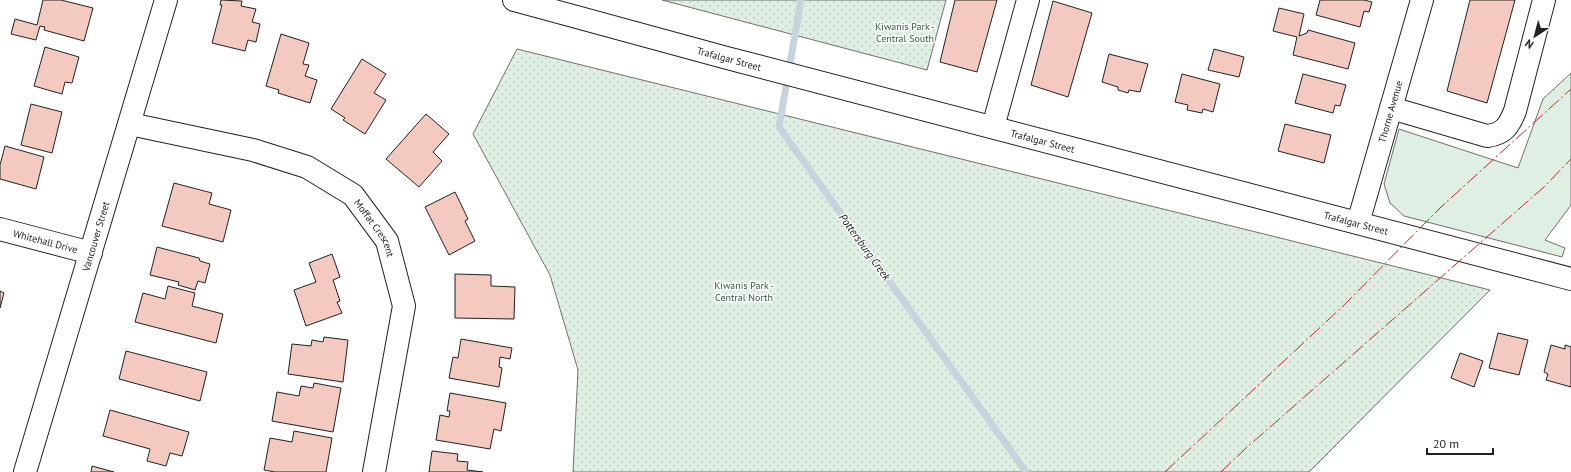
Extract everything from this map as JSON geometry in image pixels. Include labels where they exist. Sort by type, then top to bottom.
[{"type":"street","name":"Vancouver Street","points":[[25,472],[166,0]]},
{"type":"street","name":"Trafalgar Street","points":[[514,0],[810,80],[1571,279]]},
{"type":"street","points":[[993,127],[1028,0]]},
{"type":"street","name":"Thorne Avenue","points":[[1358,223],[1422,0]]},
{"type":"street","points":[[1391,108],[1487,136],[1502,132],[1510,125],[1515,111],[1544,0]]},
{"type":"street","name":"Moffat Crescent","points":[[130,124],[253,150],[307,167],[353,195],[387,241],[404,306],[374,472]]},
{"type":"street","name":"Whitehall Drive","points":[[0,229],[91,253]]},
{"type":"green space","name":"Kiwanis Park - Central South","points":[[662,0],[946,0],[927,70]]},
{"type":"green space","name":"Kiwanis Park - Central North","points":[[517,49],[1490,290],[1309,472],[573,472],[578,370],[550,275],[473,134]]},
{"type":"green space","points":[[1571,73],[1571,205],[1545,240],[1565,248],[1562,257],[1404,216],[1390,203],[1384,184],[1399,129],[1518,168],[1543,99]]},
{"type":"building","points":[[43,0],[61,0],[93,8],[84,41],[44,30],[45,27],[40,26],[36,40],[11,34],[15,19],[37,25]]},
{"type":"building","points":[[221,0],[242,1],[241,6],[256,9],[252,22],[260,24],[256,42],[248,40],[245,51],[212,43],[222,5],[220,5]]},
{"type":"building","points":[[955,0],[997,0],[977,72],[940,62]]},
{"type":"building","points":[[1320,0],[1364,0],[1372,2],[1369,12],[1364,11],[1360,27],[1316,15]]},
{"type":"building","points":[[1470,0],[1515,0],[1487,103],[1447,91]]},
{"type":"building","points":[[1053,1],[1092,13],[1068,97],[1031,85]]},
{"type":"building","points":[[1279,8],[1304,14],[1299,36],[1307,33],[1308,30],[1355,43],[1348,69],[1293,55],[1297,37],[1273,31]]},
{"type":"building","points":[[281,34],[309,43],[303,64],[309,65],[305,76],[317,80],[310,103],[278,93],[279,90],[266,86]]},
{"type":"building","points":[[45,47],[79,57],[72,83],[65,82],[62,94],[34,86]]},
{"type":"building","points":[[1214,49],[1244,57],[1239,77],[1208,70]]},
{"type":"building","points":[[1109,54],[1148,64],[1140,92],[1129,90],[1128,93],[1118,90],[1118,87],[1102,82]]},
{"type":"building","points":[[362,59],[386,74],[374,93],[386,100],[365,134],[343,120],[345,118],[331,109]]},
{"type":"building","points":[[1182,74],[1220,84],[1213,112],[1203,109],[1202,113],[1187,110],[1188,105],[1175,102]]},
{"type":"building","points":[[1303,74],[1346,85],[1340,106],[1335,105],[1333,113],[1295,103]]},
{"type":"building","points":[[31,104],[62,112],[52,153],[21,145]]},
{"type":"building","points":[[426,114],[449,134],[433,152],[442,161],[419,187],[386,159]]},
{"type":"building","points":[[1285,124],[1331,135],[1324,163],[1278,151]]},
{"type":"building","points":[[5,146],[44,157],[36,189],[0,179],[0,165]]},
{"type":"building","points":[[174,183],[212,193],[209,204],[231,210],[223,242],[162,226]]},
{"type":"building","points":[[455,192],[468,219],[465,221],[475,241],[449,255],[425,207]]},
{"type":"building","points":[[157,247],[199,258],[200,261],[210,264],[205,283],[198,281],[195,290],[178,285],[179,282],[150,275]]},
{"type":"building","points":[[332,254],[340,277],[333,280],[340,301],[337,302],[342,313],[306,326],[294,290],[316,282],[309,263]]},
{"type":"building","points":[[455,274],[491,275],[491,286],[515,287],[514,319],[455,318]]},
{"type":"building","points":[[168,286],[195,293],[192,306],[223,314],[216,343],[135,322],[143,293],[165,299]]},
{"type":"building","points":[[0,291],[4,293],[0,308]]},
{"type":"building","points":[[1498,333],[1528,340],[1519,375],[1489,368]]},
{"type":"building","points":[[324,337],[348,340],[343,382],[288,374],[292,344],[311,346],[312,340],[323,342]]},
{"type":"building","points":[[461,339],[512,348],[510,359],[500,357],[499,367],[502,368],[499,387],[449,378],[453,357],[458,358]]},
{"type":"building","points":[[1551,345],[1565,349],[1565,345],[1571,347],[1571,387],[1546,380],[1548,374],[1544,372]]},
{"type":"building","points":[[126,351],[207,372],[200,401],[119,379]]},
{"type":"building","points":[[1460,353],[1483,361],[1474,387],[1451,378]]},
{"type":"building","points":[[314,383],[341,388],[333,432],[272,421],[277,392],[299,396],[301,386],[313,388]]},
{"type":"building","points":[[450,393],[506,403],[501,431],[494,429],[490,449],[436,440],[440,415],[449,417],[450,411],[447,411]]},
{"type":"building","points":[[110,410],[189,432],[182,456],[170,453],[166,466],[147,461],[150,449],[103,436]]},
{"type":"building","points":[[294,431],[332,438],[326,472],[275,472],[264,470],[270,438],[292,442]]},
{"type":"building","points":[[432,451],[458,454],[457,461],[468,462],[467,470],[483,472],[429,472]]},
{"type":"building","points":[[92,466],[114,472],[91,472]]},
{"type":"waterway","name":"Pottersburg Creek","points":[[801,0],[779,127],[1026,472]]},
{"type":"power","points":[[1165,472],[1342,307],[1441,207],[1571,89]]},
{"type":"power","points":[[1221,472],[1245,449],[1544,187],[1571,159]]}]
